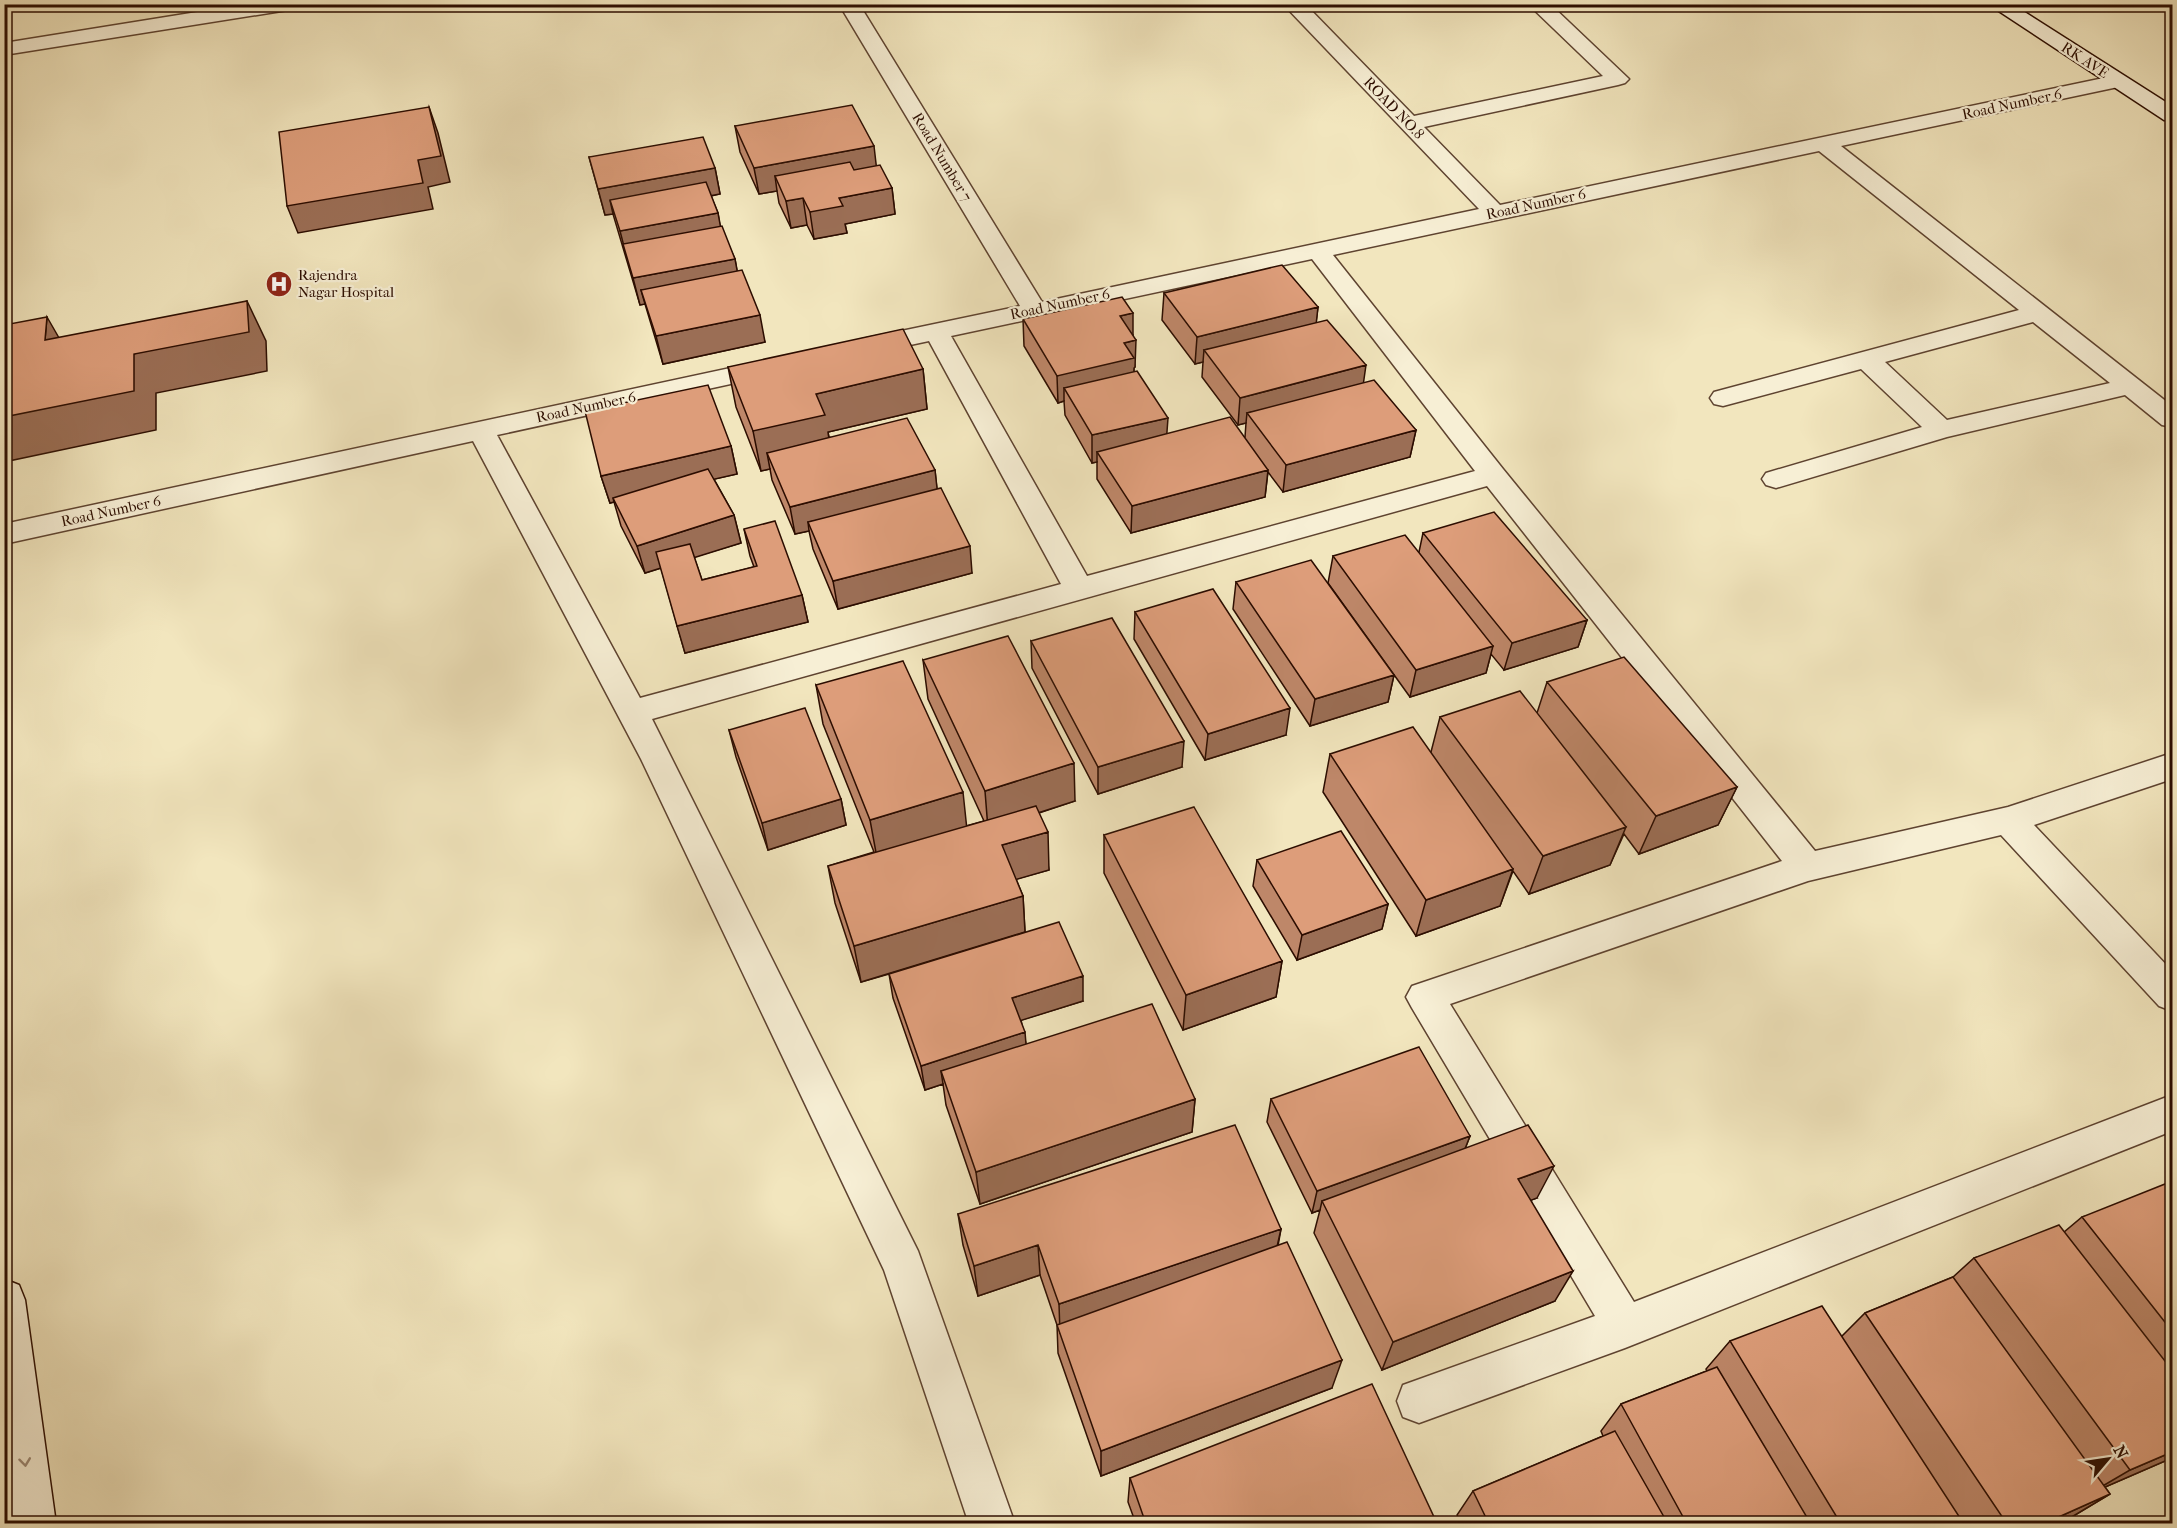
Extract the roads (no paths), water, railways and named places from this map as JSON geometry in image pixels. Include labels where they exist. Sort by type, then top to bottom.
[{"type":"street","points":[[4,50],[119,22],[288,4]]},
{"type":"street","name":"Road Number 7","points":[[849,4],[1035,309]]},
{"type":"street","name":"ROAD NO.8","points":[[1293,4],[1495,213]]},
{"type":"street","points":[[1409,124],[1618,79],[1538,4]]},
{"type":"street","name":"RK AVE","points":[[1998,4],[2172,115]]},
{"type":"street","name":"Road Number 6","points":[[843,351],[2118,81]]},
{"type":"street","points":[[1823,143],[2172,419]]},
{"type":"street","points":[[1317,250],[1493,475],[1807,867]]},
{"type":"street","points":[[1723,398],[2038,313]]},
{"type":"street","points":[[936,331],[1079,589]]},
{"type":"street","points":[[1866,359],[1941,430]]},
{"type":"street","name":"Road Number 6","points":[[4,534],[796,361]]},
{"type":"street","points":[[1776,479],[1941,430],[2131,387]]},
{"type":"street","points":[[481,430],[633,712],[903,1265],[992,1524]]},
{"type":"street","points":[[633,712],[1493,475]]},
{"type":"street","points":[[1625,1327],[1425,997],[1807,867],[2008,820],[2172,766]]},
{"type":"street","points":[[2008,820],[2172,995]]},
{"type":"street","points":[[1419,1401],[1625,1327],[2172,1113]]},
{"type":"street","points":[[4,1300],[33,1524]]},
{"type":"place","name":"Rajendra Nagar Hospital","points":[[279,284]]}]
